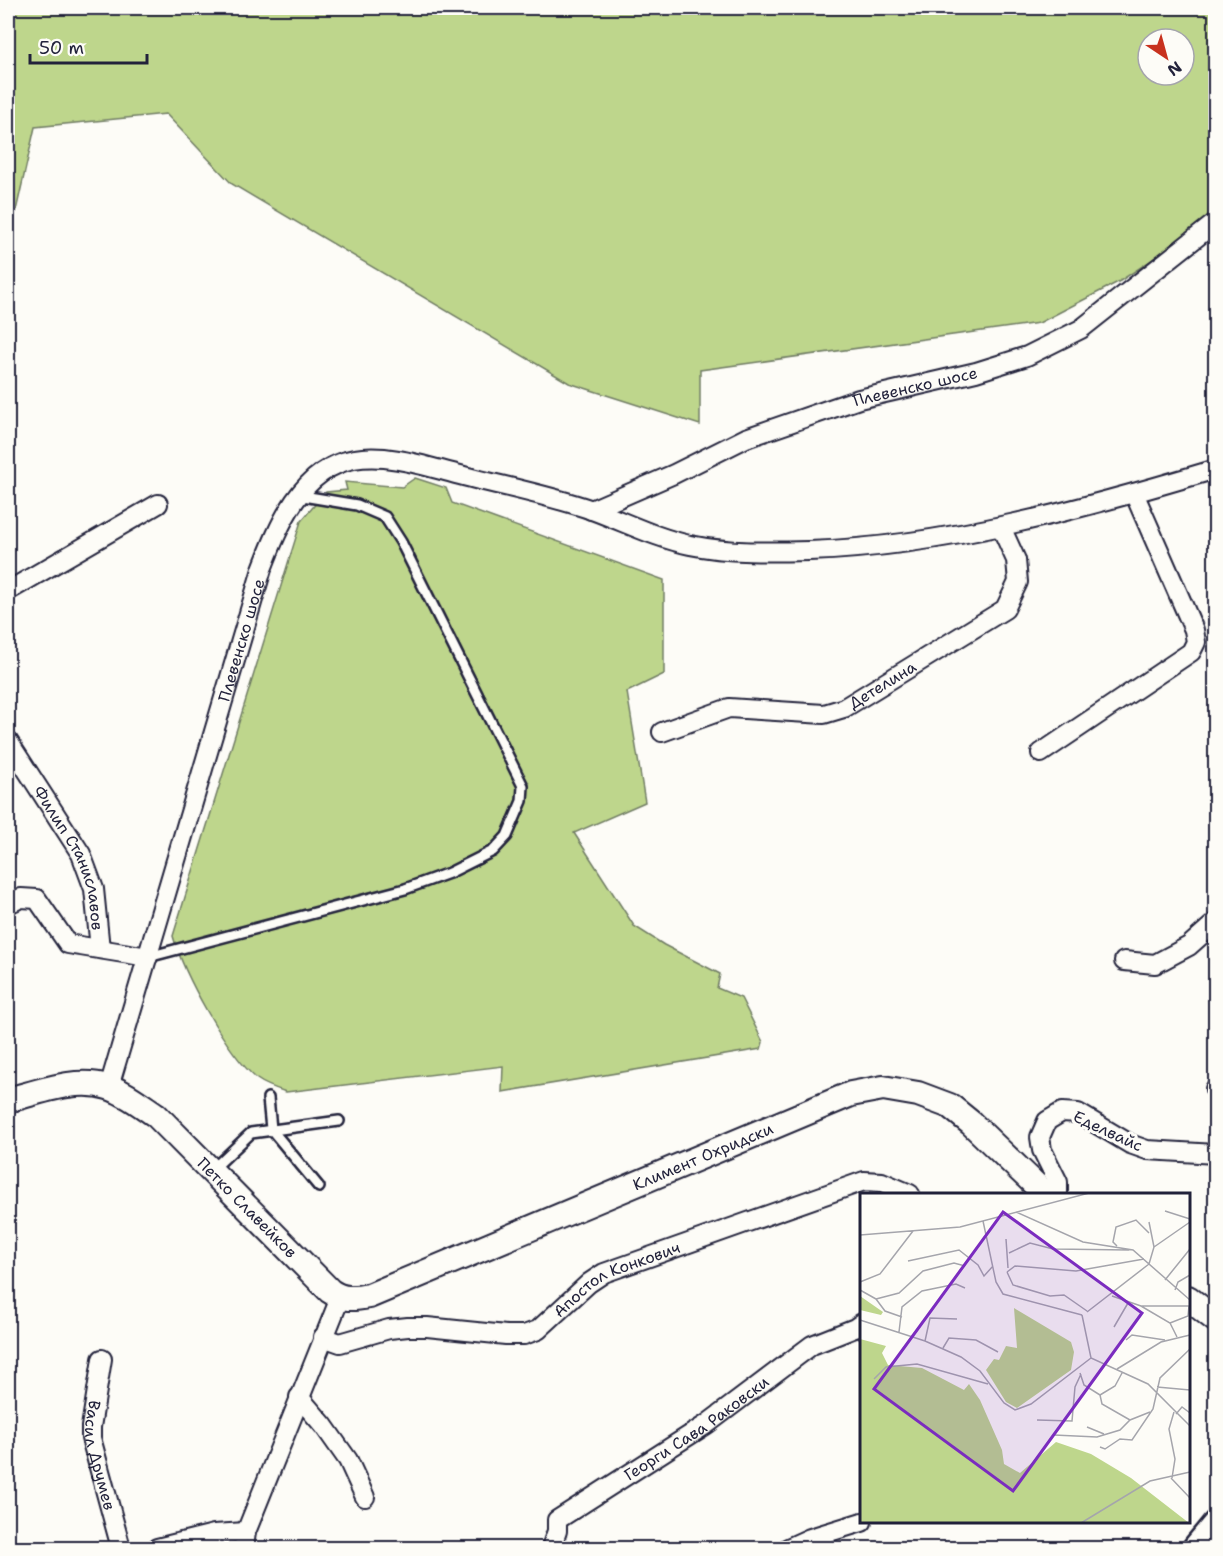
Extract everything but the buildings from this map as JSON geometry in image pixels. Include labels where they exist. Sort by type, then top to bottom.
[{"type":"main road","points":[[1197,1548],[1215,1525]]},
{"type":"street","name":"Плевенско шосе","points":[[591,510],[674,474],[746,438],[859,399],[976,372],[1027,356],[1081,329],[1215,222]]},
{"type":"street","name":"Плевенско шосе","points":[[109,1087],[262,569],[275,534],[297,495],[329,468],[358,458],[390,459],[421,465],[591,510],[652,534],[690,545],[776,552],[856,549],[1001,527],[1134,494],[1215,469]]},
{"type":"street","points":[[1041,753],[1191,652],[1196,642],[1194,630],[1134,494]]},
{"type":"street","points":[[8,591],[158,504]]},
{"type":"street","name":"Детелина","points":[[663,732],[729,708],[824,714],[844,708],[1005,609],[1018,582],[1016,560],[1001,527]]},
{"type":"street","name":"Филип Станиславов","points":[[8,741],[81,854],[94,889],[100,949]]},
{"type":"street","name":"Филип Станиславов","points":[[8,904],[21,898],[37,899],[69,944],[148,957]]},
{"type":"street","points":[[1124,961],[1155,964],[1189,946],[1215,922]]},
{"type":"street","points":[[8,1100],[63,1086],[90,1084],[109,1087]]},
{"type":"street","name":"Петко Славейков","points":[[109,1087],[156,1115],[339,1298]]},
{"type":"street","name":"Климент Охридски","points":[[339,1298],[352,1299],[369,1296],[851,1094],[883,1088],[918,1094],[950,1106],[1044,1193]]},
{"type":"street","name":"Еделвайс","points":[[1058,1193],[1058,1182],[1042,1150],[1040,1137],[1047,1121],[1062,1112],[1078,1113],[1130,1144],[1147,1150],[1215,1154]]},
{"type":"street","name":"Апостол Конкович","points":[[323,1337],[339,1343],[389,1329],[408,1327],[524,1335],[538,1330],[589,1282],[604,1273],[864,1181],[882,1182],[908,1193]]},
{"type":"street","points":[[157,1548],[214,1534],[245,1540],[339,1298]]},
{"type":"street","points":[[1190,1300],[1215,1320]]},
{"type":"street","name":"Георги Сава Раковски","points":[[551,1548],[557,1531],[557,1520],[707,1424],[812,1345],[860,1324]]},
{"type":"street","name":"Васил Друмев","points":[[102,1359],[91,1438],[121,1548]]},
{"type":"street","points":[[299,1397],[324,1426],[348,1460],[365,1497]]},
{"type":"street","points":[[788,1548],[860,1522]]},
{"type":"lane","points":[[148,957],[405,889],[449,873],[493,851],[507,836],[522,801],[524,786],[401,542],[385,517],[357,505],[297,495]]},
{"type":"lane","points":[[268,1098],[271,1129],[319,1187]]},
{"type":"lane","points":[[210,1171],[251,1133],[339,1121]]},
{"type":"green space","points":[[8,8],[1215,8],[1215,218],[1120,281],[1039,323],[700,370],[700,425],[569,383],[232,184],[166,114],[35,127],[8,246]]},
{"type":"green space","points":[[415,478],[446,488],[452,503],[664,580],[664,674],[627,692],[645,802],[574,833],[634,926],[664,945],[720,974],[717,988],[741,998],[763,1042],[761,1049],[502,1092],[503,1066],[286,1092],[257,1079],[232,1051],[220,1032],[186,971],[173,936],[301,521],[326,492],[347,490],[345,482],[402,487]]}]
